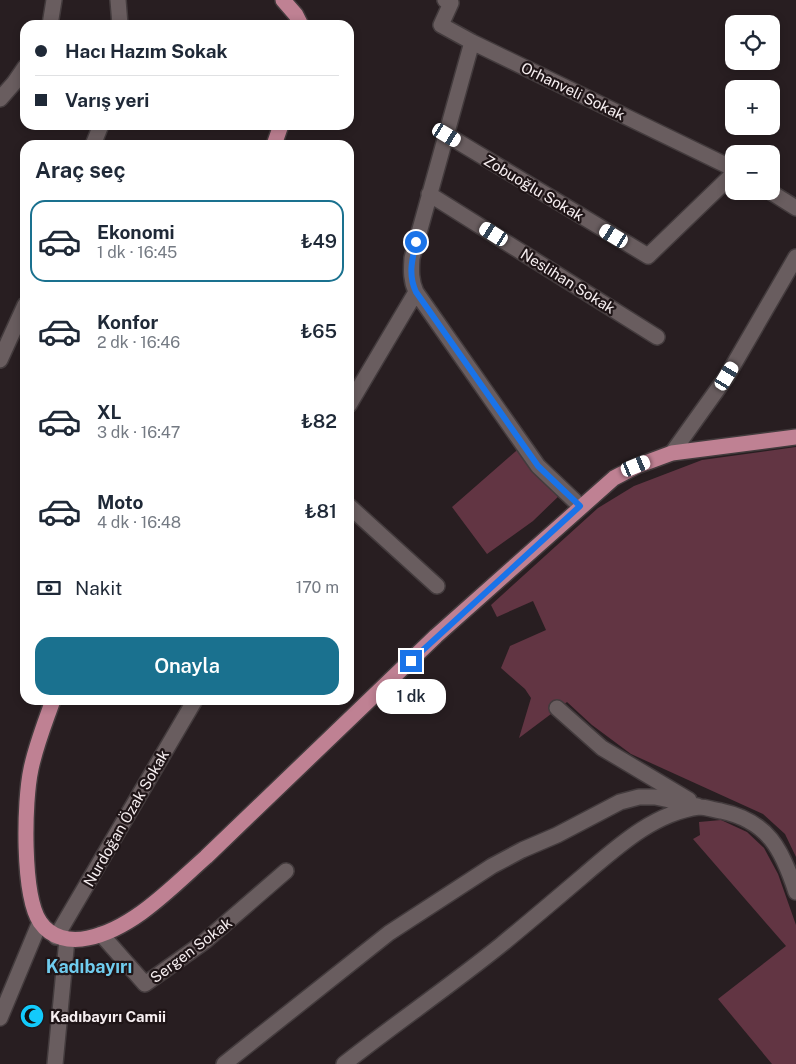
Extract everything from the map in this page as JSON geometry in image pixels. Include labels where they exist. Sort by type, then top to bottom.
[{"type":"main road","points":[[283,0],[298,20]]},
{"type":"main road","points":[[51,705],[35,751],[27,798],[28,878],[34,907],[40,922],[48,931],[62,938],[87,938],[101,934],[130,920],[206,857],[436,636],[580,506],[614,478],[636,466],[672,453],[796,438]]},
{"type":"street","points":[[51,20],[54,0]]},
{"type":"street","points":[[118,0],[120,20]]},
{"type":"street","name":"Orhanveli Sokak","points":[[445,0],[451,3],[441,25],[725,167]]},
{"type":"street","points":[[472,42],[412,258],[412,284],[538,466],[580,506]]},
{"type":"street","points":[[0,99],[20,75]]},
{"type":"street","name":"Zobuoğlu Sokak","points":[[447,135],[648,256],[725,180]]},
{"type":"street","name":"Neslihan Sokak","points":[[429,194],[657,337]]},
{"type":"street","points":[[780,198],[796,208]]},
{"type":"street","points":[[672,453],[727,376],[796,257]]},
{"type":"street","points":[[354,397],[416,292]]},
{"type":"street","points":[[0,360],[20,316]]},
{"type":"street","points":[[354,511],[437,586]]},
{"type":"street","name":"Nurdoğan Özak Sokak","points":[[62,938],[192,705]]},
{"type":"street","points":[[557,708],[602,748],[701,807]]},
{"type":"street","points":[[224,1064],[389,933],[492,866],[620,802],[639,797],[671,800],[731,813],[748,819],[762,829],[774,843],[790,874],[796,892]]},
{"type":"street","points":[[344,1064],[501,945],[617,847],[662,819],[678,812],[701,807]]},
{"type":"street","name":"Sergen Sokak","points":[[101,934],[145,984],[173,966],[204,942],[286,870]]},
{"type":"street","points":[[0,1018],[40,922]]},
{"type":"street","points":[[55,1064],[62,938]]},
{"type":"shaded area","points":[[523,445],[564,491],[533,521],[487,554],[452,507]]},
{"type":"shaded area","points":[[796,447],[796,857],[785,834],[763,814],[631,754],[592,725],[567,702],[519,738],[531,698],[525,689],[501,668],[510,646],[546,630],[533,601],[497,617],[491,605],[598,508],[634,486],[702,460]]},
{"type":"shaded area","points":[[721,820],[747,832],[764,848],[778,874],[796,925],[796,1064],[772,1064],[718,999],[786,946],[693,839],[700,835],[699,822]]},
{"type":"place","name":"Kadıbayırı Camii","points":[[32,1016]]},
{"type":"district","name":"Kadıbayırı","points":[[89,966]]},
{"type":"route","points":[[411,661],[436,636],[580,506],[538,466],[416,292],[412,284],[411,271],[416,242]]}]
